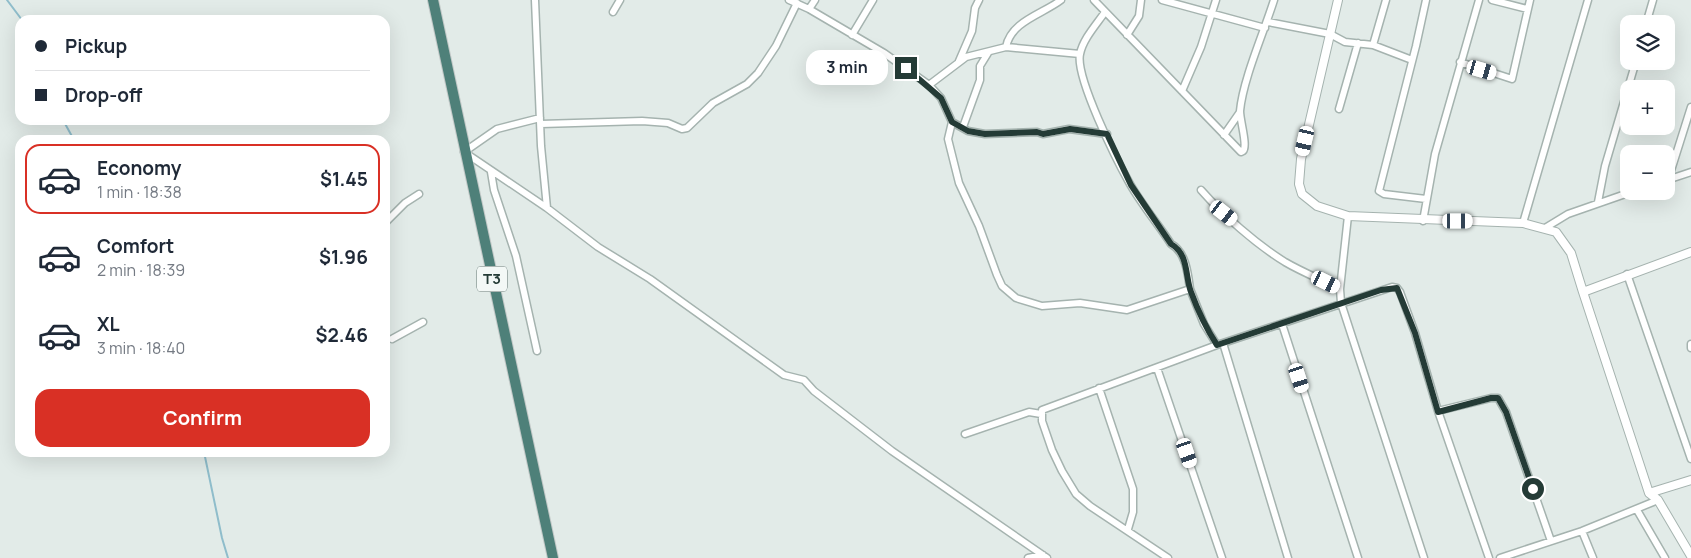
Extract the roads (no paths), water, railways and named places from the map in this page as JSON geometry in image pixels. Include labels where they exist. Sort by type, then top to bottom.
[{"type":"highway","name":"T3","points":[[433,0],[464,152],[553,558]]},
{"type":"street","points":[[535,0],[540,121],[547,208]]},
{"type":"street","points":[[613,12],[620,0]]},
{"type":"street","points":[[789,0],[809,9],[895,60],[941,98],[952,122],[948,139],[955,173],[979,226],[1002,286],[1016,298],[1042,306],[1080,303],[1127,310],[1190,289]]},
{"type":"street","points":[[809,9],[815,0]]},
{"type":"street","points":[[852,35],[872,0]]},
{"type":"street","points":[[959,61],[972,31],[975,8],[979,0]]},
{"type":"street","points":[[1006,47],[1007,41],[1024,21],[1036,17],[1061,0]]},
{"type":"street","points":[[1094,0],[1239,151],[1244,152],[1246,146],[1240,112],[1242,100],[1274,0]]},
{"type":"street","points":[[1127,35],[1139,16],[1141,0]]},
{"type":"street","points":[[1162,0],[1212,14],[1266,25],[1330,34],[1345,42],[1373,45],[1412,60]]},
{"type":"street","points":[[1182,91],[1216,0]]},
{"type":"street","points":[[1338,0],[1301,159],[1299,184],[1302,194],[1312,203],[1348,216],[1423,221],[1523,224],[1556,232],[1571,253],[1649,493],[1658,500],[1691,556]]},
{"type":"street","points":[[1373,45],[1386,0]]},
{"type":"street","points":[[1426,0],[1378,191],[1426,199]]},
{"type":"street","points":[[1423,221],[1426,199],[1460,62],[1479,0]]},
{"type":"street","points":[[1492,0],[1527,9]]},
{"type":"street","points":[[1460,62],[1512,79],[1530,0]]},
{"type":"street","points":[[1523,224],[1588,0]]},
{"type":"street","points":[[1649,15],[1653,0]]},
{"type":"street","points":[[797,3],[776,46],[758,72],[746,84],[714,103],[687,128],[682,129],[668,123],[540,121],[497,128],[464,152],[547,208],[598,246],[650,279],[784,375],[804,380],[814,391],[892,451],[1045,557]]},
{"type":"street","points":[[1105,12],[1089,34],[1080,54],[1079,70],[1086,92],[1131,185],[1171,244],[1178,247],[1189,278],[1190,289],[1204,324],[1220,344],[1288,558]]},
{"type":"street","points":[[1340,108],[1358,42]]},
{"type":"street","points":[[928,86],[959,61],[1006,47],[1080,54]]},
{"type":"street","points":[[963,127],[980,80],[980,66],[988,53]]},
{"type":"street","points":[[1598,202],[1605,166],[1633,70]]},
{"type":"street","points":[[1675,156],[1691,107]]},
{"type":"street","points":[[1224,135],[1240,112]]},
{"type":"street","points":[[952,122],[968,131],[985,134],[1037,132],[1043,134],[1070,129],[1107,134]]},
{"type":"street","points":[[491,172],[494,190],[516,256],[537,351]]},
{"type":"street","points":[[1675,177],[1691,172]]},
{"type":"street","points":[[1201,190],[1215,206],[1271,252],[1286,262],[1340,289]]},
{"type":"street","points":[[390,218],[405,203],[419,194]]},
{"type":"street","points":[[1545,228],[1568,214],[1620,195]]},
{"type":"street","points":[[1348,216],[1340,289],[1341,303],[1424,558]]},
{"type":"street","points":[[1583,292],[1627,274],[1691,252]]},
{"type":"street","points":[[1627,274],[1691,459]]},
{"type":"street","points":[[1168,558],[1128,529],[1090,506],[1076,494],[1052,450],[1041,414],[1042,410],[1220,344],[1381,290],[1397,288],[1415,333],[1438,412],[1489,558]]},
{"type":"street","points":[[392,339],[423,322]]},
{"type":"street","points":[[1282,324],[1358,558]]},
{"type":"street","points":[[1157,368],[1222,558]]},
{"type":"street","points":[[1099,388],[1133,489],[1133,512],[1128,529]]},
{"type":"street","points":[[1438,412],[1491,398],[1498,398],[1506,412],[1551,541]]},
{"type":"street","points":[[965,434],[1029,412],[1041,414]]},
{"type":"street","points":[[1649,493],[1691,480]]},
{"type":"street","points":[[1500,558],[1520,555],[1551,541],[1637,510],[1658,500]]},
{"type":"street","points":[[1637,510],[1665,558]]},
{"type":"street","points":[[1582,531],[1593,558]]},
{"type":"street","points":[[1028,558],[1045,557]]},
{"type":"waterway","points":[[7,0],[18,15]]},
{"type":"waterway","points":[[66,125],[71,135]]},
{"type":"waterway","points":[[205,457],[228,558]]}]
